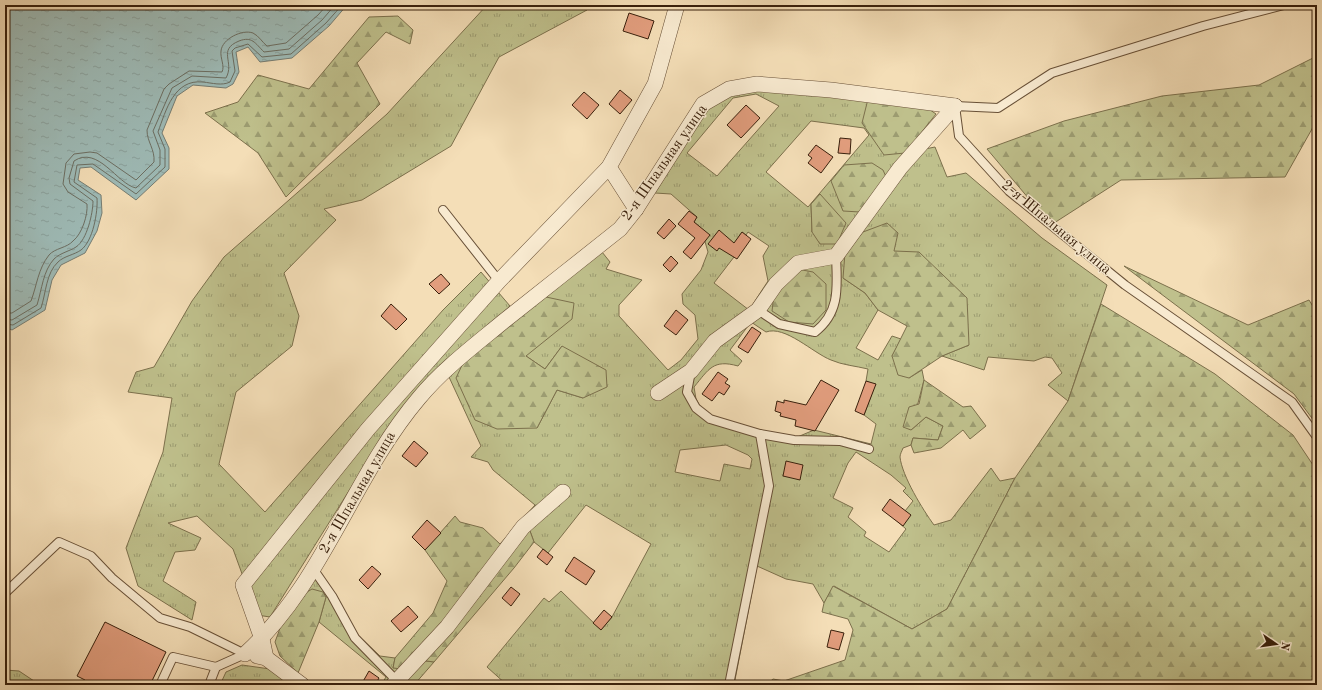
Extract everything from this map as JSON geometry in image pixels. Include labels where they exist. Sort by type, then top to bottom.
[{"type":"street","points":[[266,658],[262,638],[243,585],[368,429],[499,281],[609,167],[655,84],[677,5]]},
{"type":"street","name":"2-я Шпальная улица","points":[[245,654],[262,638],[314,570],[381,449],[419,397],[462,355],[620,229],[636,209],[703,104],[730,89],[757,84],[831,90],[955,106]]},
{"type":"street","points":[[658,393],[691,372],[715,341],[758,310],[776,284],[798,263],[836,256],[900,168],[955,106]]},
{"type":"street","points":[[609,167],[636,209]]},
{"type":"street","points":[[394,683],[447,627],[523,527],[563,492]]},
{"type":"street","points":[[245,654],[266,658],[302,685]]},
{"type":"lane","points":[[955,106],[998,108],[1052,73],[1203,26],[1284,5]]},
{"type":"lane","name":"2-я Шпальная улица","points":[[955,106],[959,136],[1009,191],[1125,285],[1292,402],[1317,437]]},
{"type":"lane","points":[[443,210],[499,281]]},
{"type":"lane","points":[[758,310],[779,324],[815,332],[826,324],[837,296],[836,256]]},
{"type":"lane","points":[[691,372],[687,392],[696,408],[710,419],[760,434],[794,440],[840,441],[869,449]]},
{"type":"lane","points":[[729,685],[769,486],[760,434]]},
{"type":"lane","points":[[5,593],[59,542],[91,556],[112,578],[160,618],[190,627],[245,654]]},
{"type":"lane","points":[[314,570],[332,596],[355,638],[394,683]]},
{"type":"lane","points":[[160,685],[173,657],[216,667],[245,654]]},
{"type":"lane","points":[[209,685],[216,667]]},
{"type":"green space","points":[[487,5],[590,5],[587,10],[499,57],[451,146],[362,200],[324,209],[336,220],[284,273],[299,316],[292,346],[236,392],[219,464],[265,512],[443,310],[481,272],[510,306],[417,392],[372,454],[270,617],[257,615],[233,549],[197,516],[168,523],[201,538],[195,550],[175,552],[163,581],[196,602],[192,620],[138,586],[126,548],[163,452],[172,398],[128,392],[136,372],[154,367],[192,301],[224,257],[387,114]]},
{"type":"green space","points":[[398,16],[413,30],[410,44],[386,32],[357,63],[380,104],[286,197],[258,153],[205,113],[238,102],[258,75],[309,89],[369,17]]},
{"type":"green space","points":[[1317,56],[1317,120],[1285,177],[1121,180],[1051,225],[987,149],[1064,121],[1162,96],[1259,85]]},
{"type":"green space","points":[[756,89],[868,99],[905,153],[935,147],[947,177],[966,173],[1042,238],[1107,285],[1068,401],[1048,385],[1062,373],[1052,358],[1045,357],[1034,361],[988,357],[984,370],[942,356],[969,345],[843,278],[865,293],[878,310],[856,348],[878,360],[892,336],[901,339],[892,356],[909,378],[922,370],[924,380],[911,430],[926,417],[943,426],[938,440],[913,438],[911,445],[903,448],[900,456],[909,483],[934,525],[951,520],[991,468],[1000,481],[1015,478],[947,609],[912,629],[834,586],[824,603],[813,584],[786,579],[757,566],[734,685],[507,685],[487,667],[544,598],[549,602],[561,591],[601,630],[612,617],[651,544],[586,505],[548,553],[534,542],[530,531],[517,525],[535,505],[493,470],[488,462],[471,457],[481,446],[449,377],[465,359],[537,428],[557,390],[583,398],[562,346],[545,369],[526,356],[546,297],[602,252],[610,262],[606,269],[642,280],[619,305],[619,316],[668,370],[681,360],[698,339],[695,315],[683,304],[682,294],[701,270],[708,252],[701,228],[694,222],[697,217],[671,194],[655,193],[708,109],[730,93]],"holes":[[[756,94],[779,106],[717,176],[687,153],[733,98]],[[811,121],[864,128],[869,135],[808,207],[766,172]],[[820,194],[812,232],[811,204]],[[742,232],[746,235],[748,232],[769,246],[763,256],[768,281],[749,310],[714,283],[734,257],[730,250]],[[751,322],[766,332],[782,332],[835,362],[868,369],[866,381],[875,385],[864,415],[876,424],[871,444],[814,430],[795,438],[760,432],[710,415],[700,406],[696,399],[694,387],[712,367],[723,364],[738,366],[742,361],[730,350]],[[726,445],[748,455],[752,459],[750,469],[724,464],[720,481],[675,472],[680,450]],[[856,452],[891,475],[906,488],[903,491],[913,501],[897,521],[906,529],[889,552],[864,536],[866,532],[848,517],[853,508],[833,498],[848,463]]]},
{"type":"green space","points":[[868,99],[923,105],[936,114],[905,153],[884,155],[862,123]]},
{"type":"green space","points":[[872,163],[883,170],[887,179],[860,212],[843,211],[831,181],[844,165]]},
{"type":"green space","points":[[820,194],[846,223],[837,244],[820,244],[812,232],[811,204]]},
{"type":"green space","points":[[887,223],[898,233],[894,251],[919,252],[967,298],[969,345],[942,356],[909,378],[898,375],[892,356],[907,326],[878,310],[865,293],[843,278],[845,253],[863,232]]},
{"type":"green space","points":[[1124,266],[1248,325],[1309,300],[1317,313],[1317,425],[1294,394]]},
{"type":"green space","points":[[797,269],[813,272],[826,284],[826,310],[813,324],[789,322],[772,311],[774,295]]},
{"type":"green space","points":[[546,297],[574,303],[572,319],[526,356],[545,369],[562,346],[606,370],[607,387],[583,398],[557,390],[537,428],[497,429],[475,420],[456,378],[465,359]]},
{"type":"green space","points":[[1101,304],[1215,374],[1293,435],[1317,471],[1317,685],[766,685],[773,679],[784,681],[845,660],[853,630],[848,619],[822,612],[824,603],[833,586],[912,629],[947,609],[1015,478],[1068,401]]},
{"type":"green space","points":[[924,380],[963,407],[971,406],[986,426],[970,439],[963,430],[941,448],[914,453],[911,445],[913,438],[938,440],[943,426],[926,417],[911,430],[903,427],[909,407],[919,404]]},
{"type":"green space","points":[[455,516],[460,522],[483,528],[500,544],[517,525],[530,531],[534,542],[514,568],[434,662],[412,659],[402,669],[393,668],[395,658],[433,613],[447,581],[425,550]]},
{"type":"green space","points":[[320,572],[358,635],[380,656],[395,658],[393,668],[412,659],[434,662],[414,685],[381,685],[386,677],[319,622],[326,597],[299,597]]},
{"type":"green space","points":[[312,589],[323,592],[326,597],[319,622],[298,673],[280,656],[275,642],[283,620],[299,597]]},
{"type":"green space","points":[[242,665],[298,673],[314,685],[220,685],[226,672]]},
{"type":"green space","points":[[5,670],[19,671],[40,685],[5,685]]},
{"type":"water","points":[[5,5],[347,5],[329,26],[292,58],[260,62],[248,47],[236,52],[239,72],[233,84],[226,88],[193,85],[177,96],[162,133],[169,148],[169,169],[136,200],[91,167],[80,168],[78,180],[101,195],[102,213],[97,231],[85,253],[61,265],[52,280],[45,310],[12,330],[5,327]]},
{"type":"building","points":[[629,13],[654,21],[648,39],[623,31]]},
{"type":"building","points":[[620,90],[632,100],[620,114],[609,104]]},
{"type":"building","points":[[584,92],[599,105],[587,119],[572,105]]},
{"type":"building","points":[[746,105],[760,118],[741,138],[727,125]]},
{"type":"building","points":[[840,138],[851,139],[850,154],[838,153]]},
{"type":"building","points":[[816,145],[833,157],[821,173],[808,163],[812,158],[808,155]]},
{"type":"building","points":[[689,211],[697,217],[694,222],[710,235],[691,259],[683,252],[695,238],[678,224]]},
{"type":"building","points":[[669,219],[676,226],[664,239],[657,233]]},
{"type":"building","points":[[719,230],[734,243],[742,232],[751,239],[737,259],[719,248],[717,251],[708,244]]},
{"type":"building","points":[[671,256],[678,263],[670,272],[663,265]]},
{"type":"building","points":[[441,274],[450,284],[439,294],[429,284]]},
{"type":"building","points":[[391,304],[407,319],[396,330],[381,316]]},
{"type":"building","points":[[676,310],[688,320],[676,335],[664,326]]},
{"type":"building","points":[[752,327],[761,333],[748,353],[738,347]]},
{"type":"building","points":[[718,372],[728,379],[725,383],[730,386],[724,395],[719,392],[712,401],[702,394]]},
{"type":"building","points":[[821,380],[839,390],[815,431],[795,426],[796,420],[780,416],[781,413],[775,411],[777,401],[784,403],[784,400],[806,405]]},
{"type":"building","points":[[866,381],[876,384],[864,415],[855,411]]},
{"type":"building","points":[[414,441],[428,453],[416,467],[402,456]]},
{"type":"building","points":[[786,461],[803,465],[800,480],[783,476]]},
{"type":"building","points":[[890,499],[911,515],[903,526],[882,510]]},
{"type":"building","points":[[427,520],[441,533],[425,550],[412,537]]},
{"type":"building","points":[[543,549],[553,557],[547,565],[537,557]]},
{"type":"building","points":[[574,557],[595,571],[586,585],[565,571]]},
{"type":"building","points":[[372,566],[381,574],[368,589],[359,580]]},
{"type":"building","points":[[511,587],[520,594],[511,606],[502,598]]},
{"type":"building","points":[[408,606],[418,617],[401,632],[391,621]]},
{"type":"building","points":[[604,610],[612,617],[601,630],[593,623]]},
{"type":"building","points":[[105,622],[166,652],[150,685],[83,685],[85,680],[77,676]]},
{"type":"building","points":[[831,630],[844,633],[839,650],[827,647]]},
{"type":"building","points":[[369,671],[379,678],[375,685],[361,685]]}]
